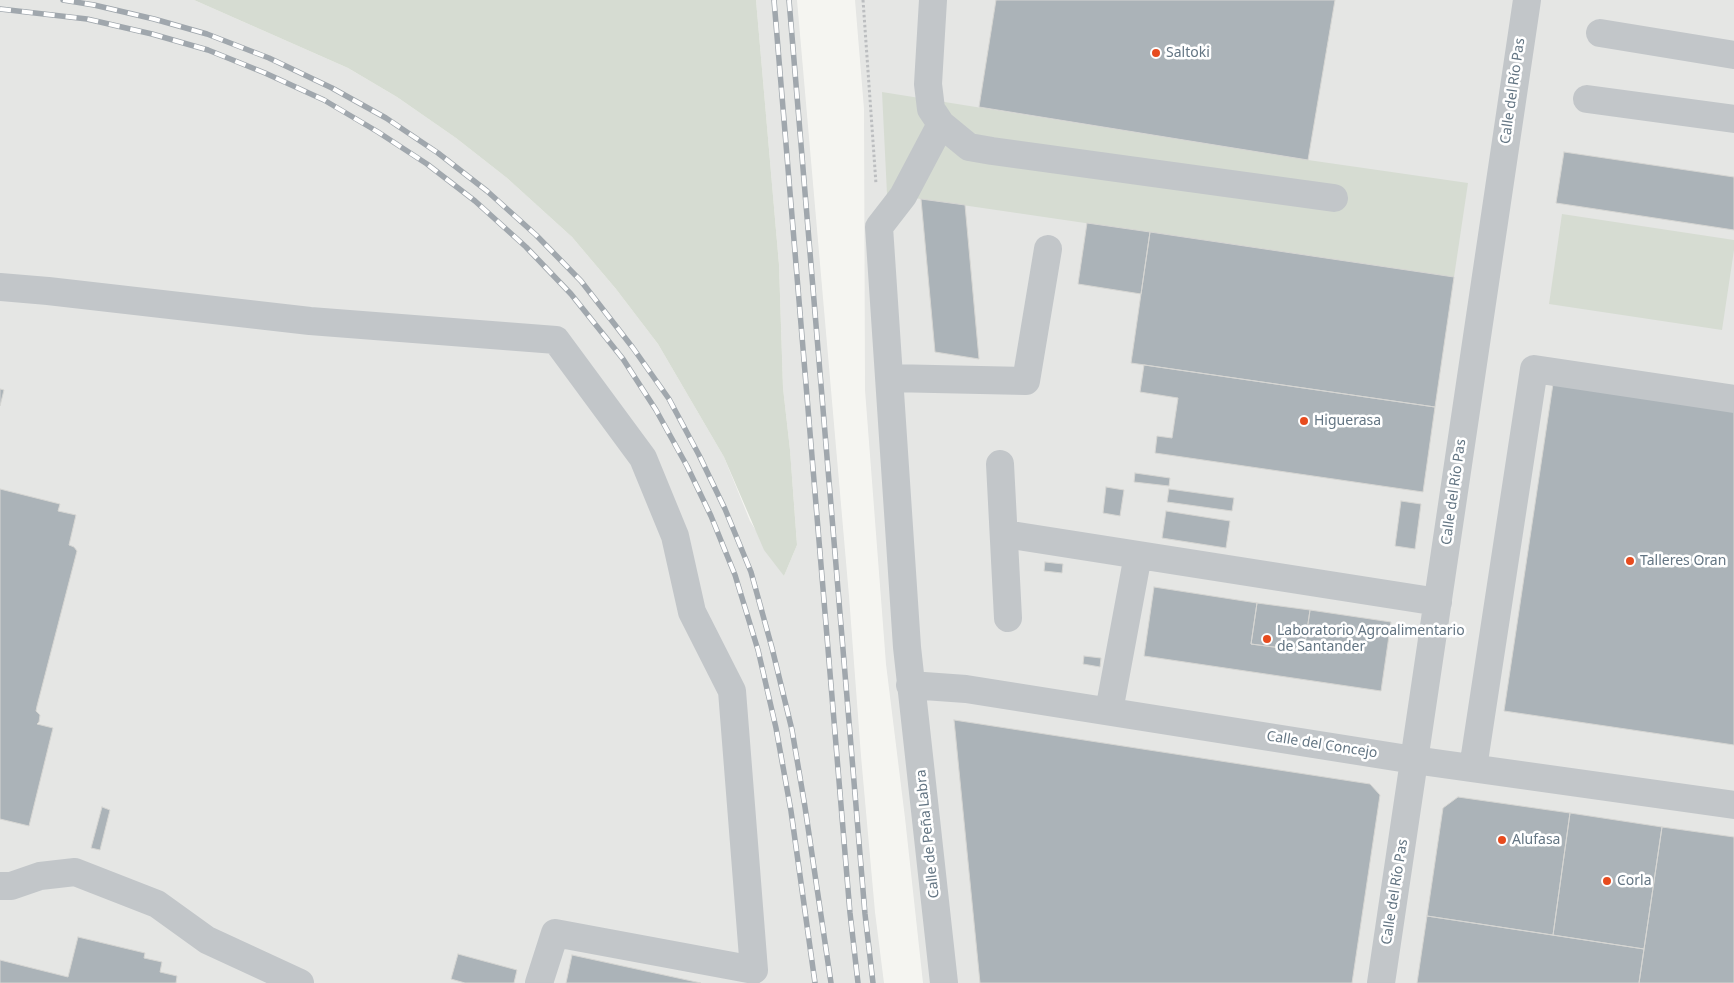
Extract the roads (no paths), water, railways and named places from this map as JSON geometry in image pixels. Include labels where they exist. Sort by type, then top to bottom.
[{"type":"street","points":[[933,0],[928,84],[931,109],[941,124],[969,147],[1334,198]]},
{"type":"street","name":"Calle del Río Pas","points":[[1381,983],[1527,0]]},
{"type":"street","points":[[1600,33],[1734,55]]},
{"type":"street","points":[[1587,98],[1734,119]]},
{"type":"street","name":"Calle de Peña Labra","points":[[941,124],[903,196],[879,227],[910,685],[944,983]]},
{"type":"street","points":[[889,378],[1026,382],[1048,249]]},
{"type":"street","points":[[0,287],[48,290],[310,321],[556,340],[643,458],[675,536],[692,612],[732,691],[754,970],[555,933],[539,983]]},
{"type":"street","points":[[1473,768],[1534,369],[1734,399]]},
{"type":"street","points":[[1000,464],[1008,618]]},
{"type":"street","points":[[1005,534],[1438,602]]},
{"type":"street","points":[[1109,711],[1138,555]]},
{"type":"street","name":"Calle del Concejo","points":[[910,685],[966,689],[1414,760],[1734,805]]},
{"type":"street","points":[[0,886],[11,886],[40,876],[75,872],[157,904],[207,940],[300,983]]},
{"type":"railway","points":[[63,0],[154,19],[207,34],[269,58],[332,88],[386,118],[438,153],[487,191],[536,235],[581,281],[633,348],[669,399],[725,509],[751,572],[792,730],[831,983]]},
{"type":"railway","points":[[774,0],[850,913],[858,983]]},
{"type":"railway","points":[[789,0],[865,914],[873,983]]},
{"type":"railway","points":[[0,9],[87,19],[152,34],[208,50],[324,100],[427,164],[475,201],[526,247],[571,294],[623,359],[656,410],[687,466],[711,516],[735,575],[758,650],[776,728],[791,811],[815,983]]},
{"type":"place","name":"Saltoki","points":[[1156,53]]},
{"type":"place","name":"Higuerasa","points":[[1304,421]]},
{"type":"place","name":"Talleres Oran","points":[[1630,561]]},
{"type":"place","name":"Laboratorio Agroalimentario de Santander","points":[[1267,639]]},
{"type":"place","name":"Alufasa","points":[[1502,840]]},
{"type":"place","name":"Corla","points":[[1607,881]]}]
